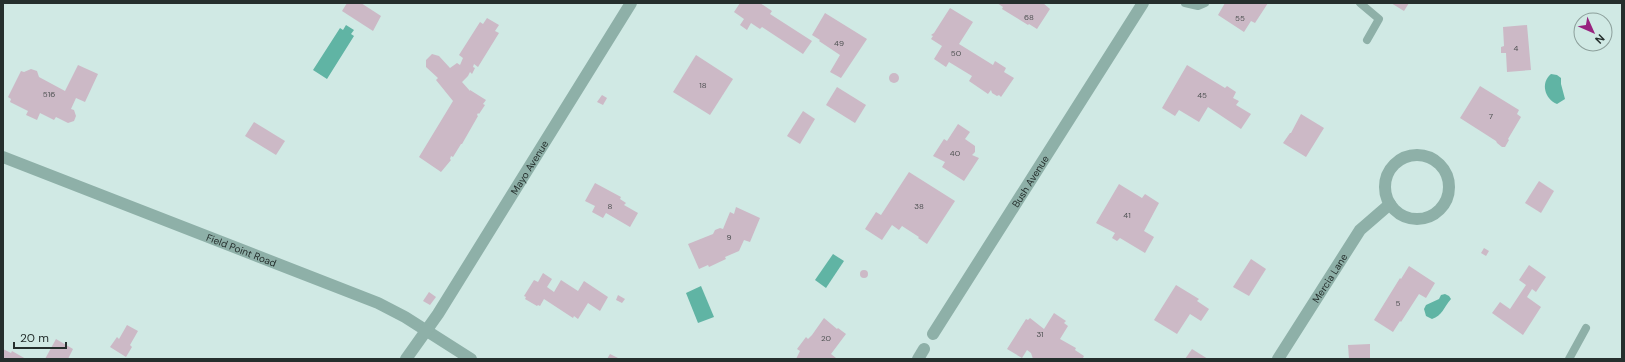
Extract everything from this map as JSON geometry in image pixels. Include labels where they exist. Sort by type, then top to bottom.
[{"type":"street","name":"Mayo Avenue","points":[[406,359],[438,314],[631,3]]},
{"type":"street","name":"Bush Avenue","points":[[933,334],[1143,3]]},
{"type":"street","points":[[1422,154],[1430,156],[1441,164],[1447,173],[1450,184],[1448,197],[1443,207],[1431,216],[1423,219],[1411,219],[1399,214],[1390,204],[1385,194],[1386,177],[1391,167],[1405,156],[1422,154]]},
{"type":"street","name":"Field Point Road","points":[[3,157],[378,303],[405,317],[472,359]]},
{"type":"street","name":"Mercia Lane","points":[[1278,359],[1360,230],[1390,204]]},
{"type":"lane","points":[[1185,3],[1198,6],[1205,3]]},
{"type":"lane","points":[[1360,3],[1379,20],[1367,40]]},
{"type":"lane","points":[[1569,359],[1586,328]]},
{"type":"lane","name":"Bush Avenue","points":[[921,354],[933,334]]},
{"type":"shaded area","points":[[346,25],[354,30],[351,34],[354,36],[327,79],[313,70],[340,28],[343,30]]},
{"type":"shaded area","points":[[1551,74],[1557,75],[1561,78],[1565,99],[1557,104],[1549,98],[1545,90],[1546,82]]},
{"type":"shaded area","points":[[833,254],[844,261],[826,288],[815,280]]},
{"type":"shaded area","points":[[701,286],[714,317],[698,323],[686,293]]},
{"type":"shaded area","points":[[1445,294],[1451,299],[1441,313],[1432,319],[1426,316],[1424,309],[1426,305],[1439,299],[1441,295]]},
{"type":"building","points":[[347,3],[361,3],[381,16],[373,31],[342,11]]},
{"type":"building","points":[[740,3],[760,3],[772,11],[770,14],[812,41],[803,54],[762,27],[760,29],[751,23],[747,30],[740,25],[744,19],[734,12]]},
{"type":"building","points":[[997,3],[1043,3],[1050,9],[1037,29],[1002,9],[1003,7]]},
{"type":"building","points":[[1225,3],[1268,3],[1255,23],[1251,21],[1244,32],[1218,15]]},
{"type":"building","points":[[1391,3],[1409,3],[1404,11]]},
{"type":"building","points":[[950,8],[973,22],[959,44],[993,65],[995,61],[1006,68],[1004,72],[1014,78],[1001,97],[992,93],[991,90],[988,94],[969,81],[972,76],[949,62],[946,67],[934,59],[942,46],[931,39],[933,36],[931,35],[934,33]]},
{"type":"building","points":[[825,13],[867,39],[841,78],[830,72],[840,55],[812,35]]},
{"type":"building","points":[[487,18],[499,25],[495,31],[499,33],[478,67],[474,64],[473,67],[475,68],[472,74],[470,72],[462,82],[470,91],[486,100],[483,104],[485,105],[479,114],[478,113],[478,116],[462,144],[453,157],[451,156],[451,160],[441,172],[419,157],[453,101],[436,80],[438,78],[426,67],[426,60],[432,54],[439,56],[450,68],[457,63],[460,65],[463,58],[459,55],[480,22],[483,24]]},
{"type":"building","points":[[1527,25],[1531,70],[1507,72],[1506,53],[1501,53],[1501,47],[1504,46],[1503,27]]},
{"type":"building","points":[[696,55],[733,79],[710,115],[673,92]]},
{"type":"building","points":[[78,65],[98,74],[85,102],[76,98],[71,109],[74,110],[76,116],[74,121],[68,123],[56,117],[54,120],[40,113],[37,120],[26,115],[28,111],[10,102],[11,99],[8,97],[21,71],[24,72],[31,69],[37,71],[39,77],[65,91]]},
{"type":"building","points":[[1187,65],[1225,88],[1227,86],[1236,92],[1233,98],[1239,101],[1236,105],[1251,114],[1241,129],[1208,107],[1199,122],[1179,110],[1175,116],[1162,108]]},
{"type":"building","points":[[894,73],[899,78],[894,83],[889,78]]},
{"type":"building","points":[[1480,86],[1519,110],[1517,114],[1521,117],[1505,147],[1502,147],[1496,141],[1460,118]]},
{"type":"building","points":[[837,87],[866,105],[855,123],[826,105]]},
{"type":"building","points":[[602,95],[607,98],[603,105],[597,102]]},
{"type":"building","points":[[803,111],[815,119],[800,144],[787,136]]},
{"type":"building","points":[[1301,114],[1324,128],[1306,157],[1283,143],[1291,133]]},
{"type":"building","points":[[254,122],[285,141],[276,155],[245,136]]},
{"type":"building","points":[[958,124],[970,132],[965,139],[975,146],[975,152],[972,155],[979,158],[964,181],[942,167],[945,162],[933,156],[944,139],[947,141]]},
{"type":"building","points":[[909,172],[955,201],[927,244],[902,226],[899,230],[892,225],[882,240],[865,229],[876,212],[881,215]]},
{"type":"building","points":[[1539,181],[1554,191],[1541,213],[1525,203]]},
{"type":"building","points":[[595,183],[621,197],[620,199],[626,203],[624,205],[638,213],[630,227],[606,213],[603,218],[592,212],[595,206],[585,201]]},
{"type":"building","points":[[1119,184],[1142,198],[1145,194],[1159,203],[1144,231],[1154,237],[1145,253],[1120,238],[1117,241],[1112,238],[1115,233],[1096,223]]},
{"type":"building","points":[[736,207],[760,218],[750,242],[744,240],[739,251],[725,257],[726,259],[709,267],[708,265],[699,269],[688,244],[713,234],[715,230],[720,228],[723,229],[730,212],[734,214]]},
{"type":"building","points":[[1484,248],[1489,251],[1486,256],[1481,253]]},
{"type":"building","points":[[1251,259],[1266,269],[1249,296],[1233,287]]},
{"type":"building","points":[[1529,265],[1546,277],[1536,292],[1532,289],[1527,297],[1541,307],[1523,335],[1492,313],[1500,302],[1510,309],[1526,285],[1519,280]]},
{"type":"building","points":[[1409,266],[1435,283],[1426,298],[1419,294],[1393,332],[1374,320]]},
{"type":"building","points":[[862,270],[866,270],[868,274],[866,278],[862,278],[860,276],[860,272]]},
{"type":"building","points":[[543,273],[552,279],[547,287],[554,292],[561,280],[578,291],[584,281],[608,297],[600,311],[588,303],[578,319],[574,316],[573,318],[544,299],[540,306],[537,306],[525,299],[526,297],[524,296],[534,280],[538,282]]},
{"type":"building","points":[[1176,285],[1199,299],[1197,301],[1209,309],[1201,321],[1190,314],[1177,334],[1154,320]]},
{"type":"building","points":[[429,292],[436,297],[430,305],[423,301]]},
{"type":"building","points":[[618,295],[625,299],[622,303],[616,300]]},
{"type":"building","points":[[1054,313],[1066,321],[1064,323],[1068,326],[1060,339],[1076,348],[1075,350],[1084,356],[1083,358],[1085,359],[1033,359],[1031,353],[1027,350],[1022,358],[1007,349],[1026,319],[1028,320],[1030,318],[1044,329]]},
{"type":"building","points":[[824,318],[837,329],[838,328],[846,334],[831,354],[836,358],[796,359],[800,351],[797,349],[806,337],[808,339],[812,335]]},
{"type":"building","points":[[127,325],[138,331],[130,345],[132,347],[126,357],[110,347],[117,337],[119,339]]},
{"type":"building","points":[[56,339],[73,349],[68,359],[45,359]]},
{"type":"building","points":[[1370,344],[1370,359],[1349,359],[1348,345]]},
{"type":"building","points":[[3,349],[11,353],[12,351],[26,359],[3,359]]},
{"type":"building","points":[[1192,349],[1208,359],[1185,359]]},
{"type":"building","points":[[610,354],[620,359],[607,359]]}]
